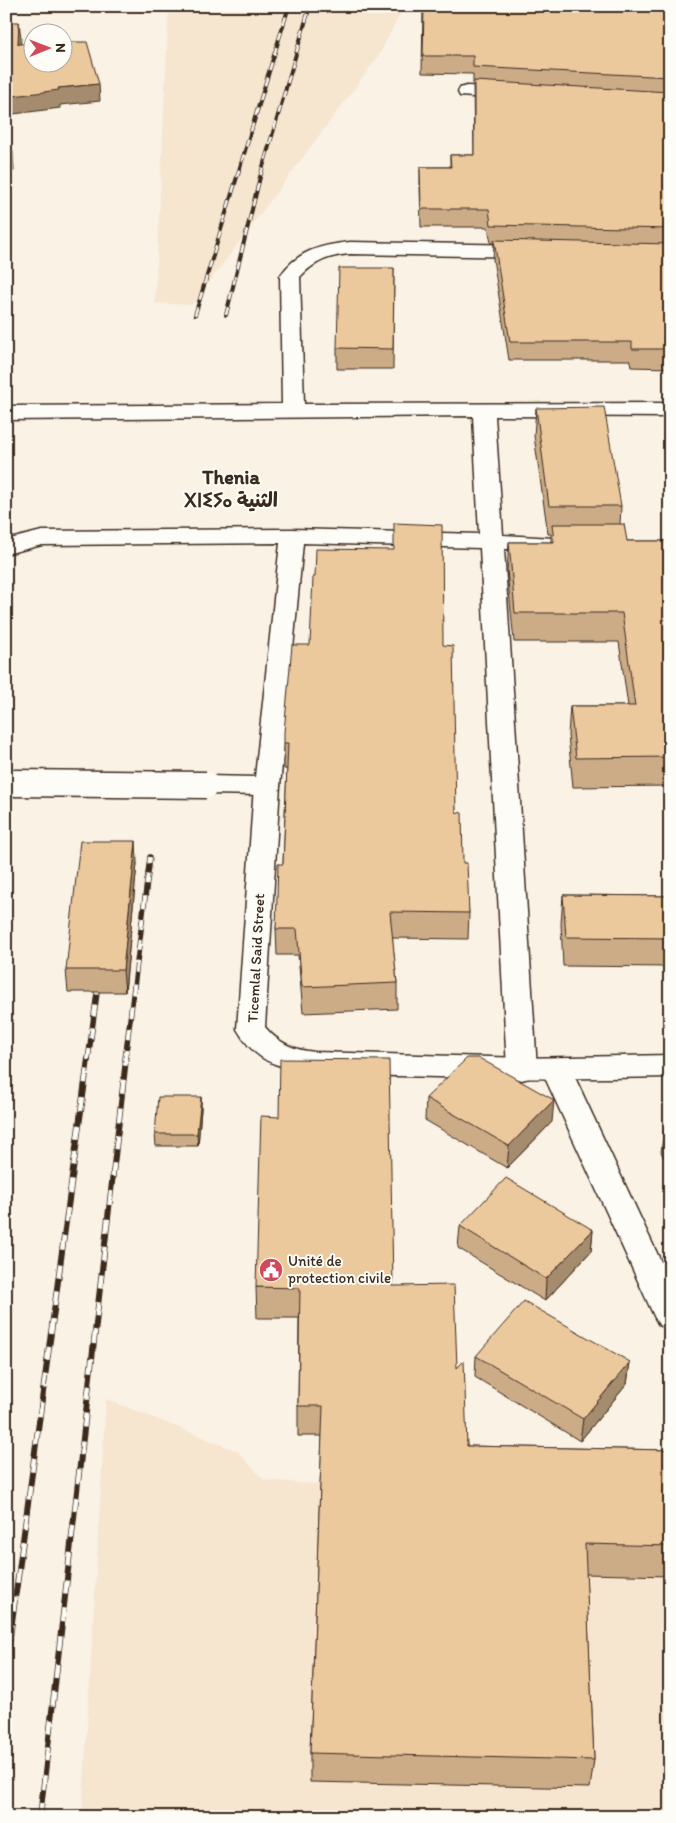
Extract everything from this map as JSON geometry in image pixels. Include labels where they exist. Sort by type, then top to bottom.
[{"type":"street","points":[[467,92],[525,95]]},
{"type":"street","points":[[293,411],[290,276],[304,260],[326,251],[350,248],[550,252]]},
{"type":"street","points":[[484,409],[522,1069]]},
{"type":"street","points":[[6,413],[484,409],[670,410]]},
{"type":"street","points":[[6,547],[42,538],[292,536],[492,543],[571,543]]},
{"type":"street","name":"Ticemlal Said Street","points":[[292,536],[266,786],[251,1029],[260,1043],[275,1054],[295,1061],[314,1063],[522,1069],[670,1066]]},
{"type":"street","points":[[10,783],[266,786]]},
{"type":"street","points":[[556,1069],[670,1316]]},
{"type":"shaded area","points":[[169,6],[404,6],[378,57],[192,305],[155,303]]},
{"type":"shaded area","points":[[106,1399],[237,1451],[264,1480],[670,1514],[670,1817],[82,1817]]},
{"type":"building","points":[[424,6],[670,6],[670,77],[473,67],[473,56],[423,56]]},
{"type":"building","points":[[6,22],[19,22],[18,44],[22,44],[22,72],[72,72],[72,42],[87,42],[99,84],[58,88],[59,90],[6,97]]},
{"type":"building","points":[[474,81],[670,92],[670,229],[491,225],[489,209],[421,209],[420,167],[451,167],[450,155],[474,155]]},
{"type":"building","points":[[6,123],[13,153],[6,153]]},
{"type":"building","points":[[494,240],[670,244],[670,349],[632,349],[632,342],[510,342]]},
{"type":"building","points":[[339,268],[394,268],[393,349],[337,348]]},
{"type":"building","points":[[604,407],[621,506],[549,506],[536,408]]},
{"type":"building","points":[[394,523],[442,525],[443,645],[453,646],[456,812],[462,813],[463,863],[467,863],[469,913],[390,912],[397,983],[302,987],[297,929],[276,929],[278,864],[283,864],[288,743],[284,743],[284,732],[292,645],[310,645],[316,549],[394,550]]},
{"type":"building","points":[[552,524],[624,524],[627,541],[670,541],[670,757],[576,758],[570,706],[635,706],[622,613],[515,613],[509,542],[554,542]]},
{"type":"building","points":[[80,841],[136,841],[123,970],[66,970]]},
{"type":"building","points":[[563,895],[670,896],[670,938],[566,937]]},
{"type":"building","points":[[467,1058],[479,1058],[554,1100],[509,1146],[426,1098]]},
{"type":"building","points":[[280,1059],[389,1060],[393,1286],[454,1285],[457,1368],[464,1361],[467,1446],[670,1450],[670,1546],[585,1544],[594,1760],[310,1753],[323,1406],[298,1406],[300,1288],[256,1287],[261,1116],[279,1117]]},
{"type":"building","points":[[158,1097],[201,1097],[197,1134],[155,1134]]},
{"type":"building","points":[[670,1122],[670,1132],[665,1123]]},
{"type":"building","points":[[506,1178],[593,1230],[546,1279],[460,1226]]},
{"type":"building","points":[[524,1301],[630,1362],[583,1419],[476,1356]]},
{"type":"railway","points":[[195,315],[289,6]]},
{"type":"railway","points":[[226,315],[260,177],[310,6]]},
{"type":"railway","points":[[125,1060],[150,857]]},
{"type":"railway","points":[[88,1060],[99,978]]},
{"type":"railway","points":[[6,1666],[88,1059]]},
{"type":"railway","points":[[40,1817],[126,1059]]},
{"type":"place","name":"Unité de protection civile","points":[[271,1270]]},
{"type":"district","name":"Thenia ⵝⵏⵉⵢⴰ الثنية","points":[[231,488]]}]
